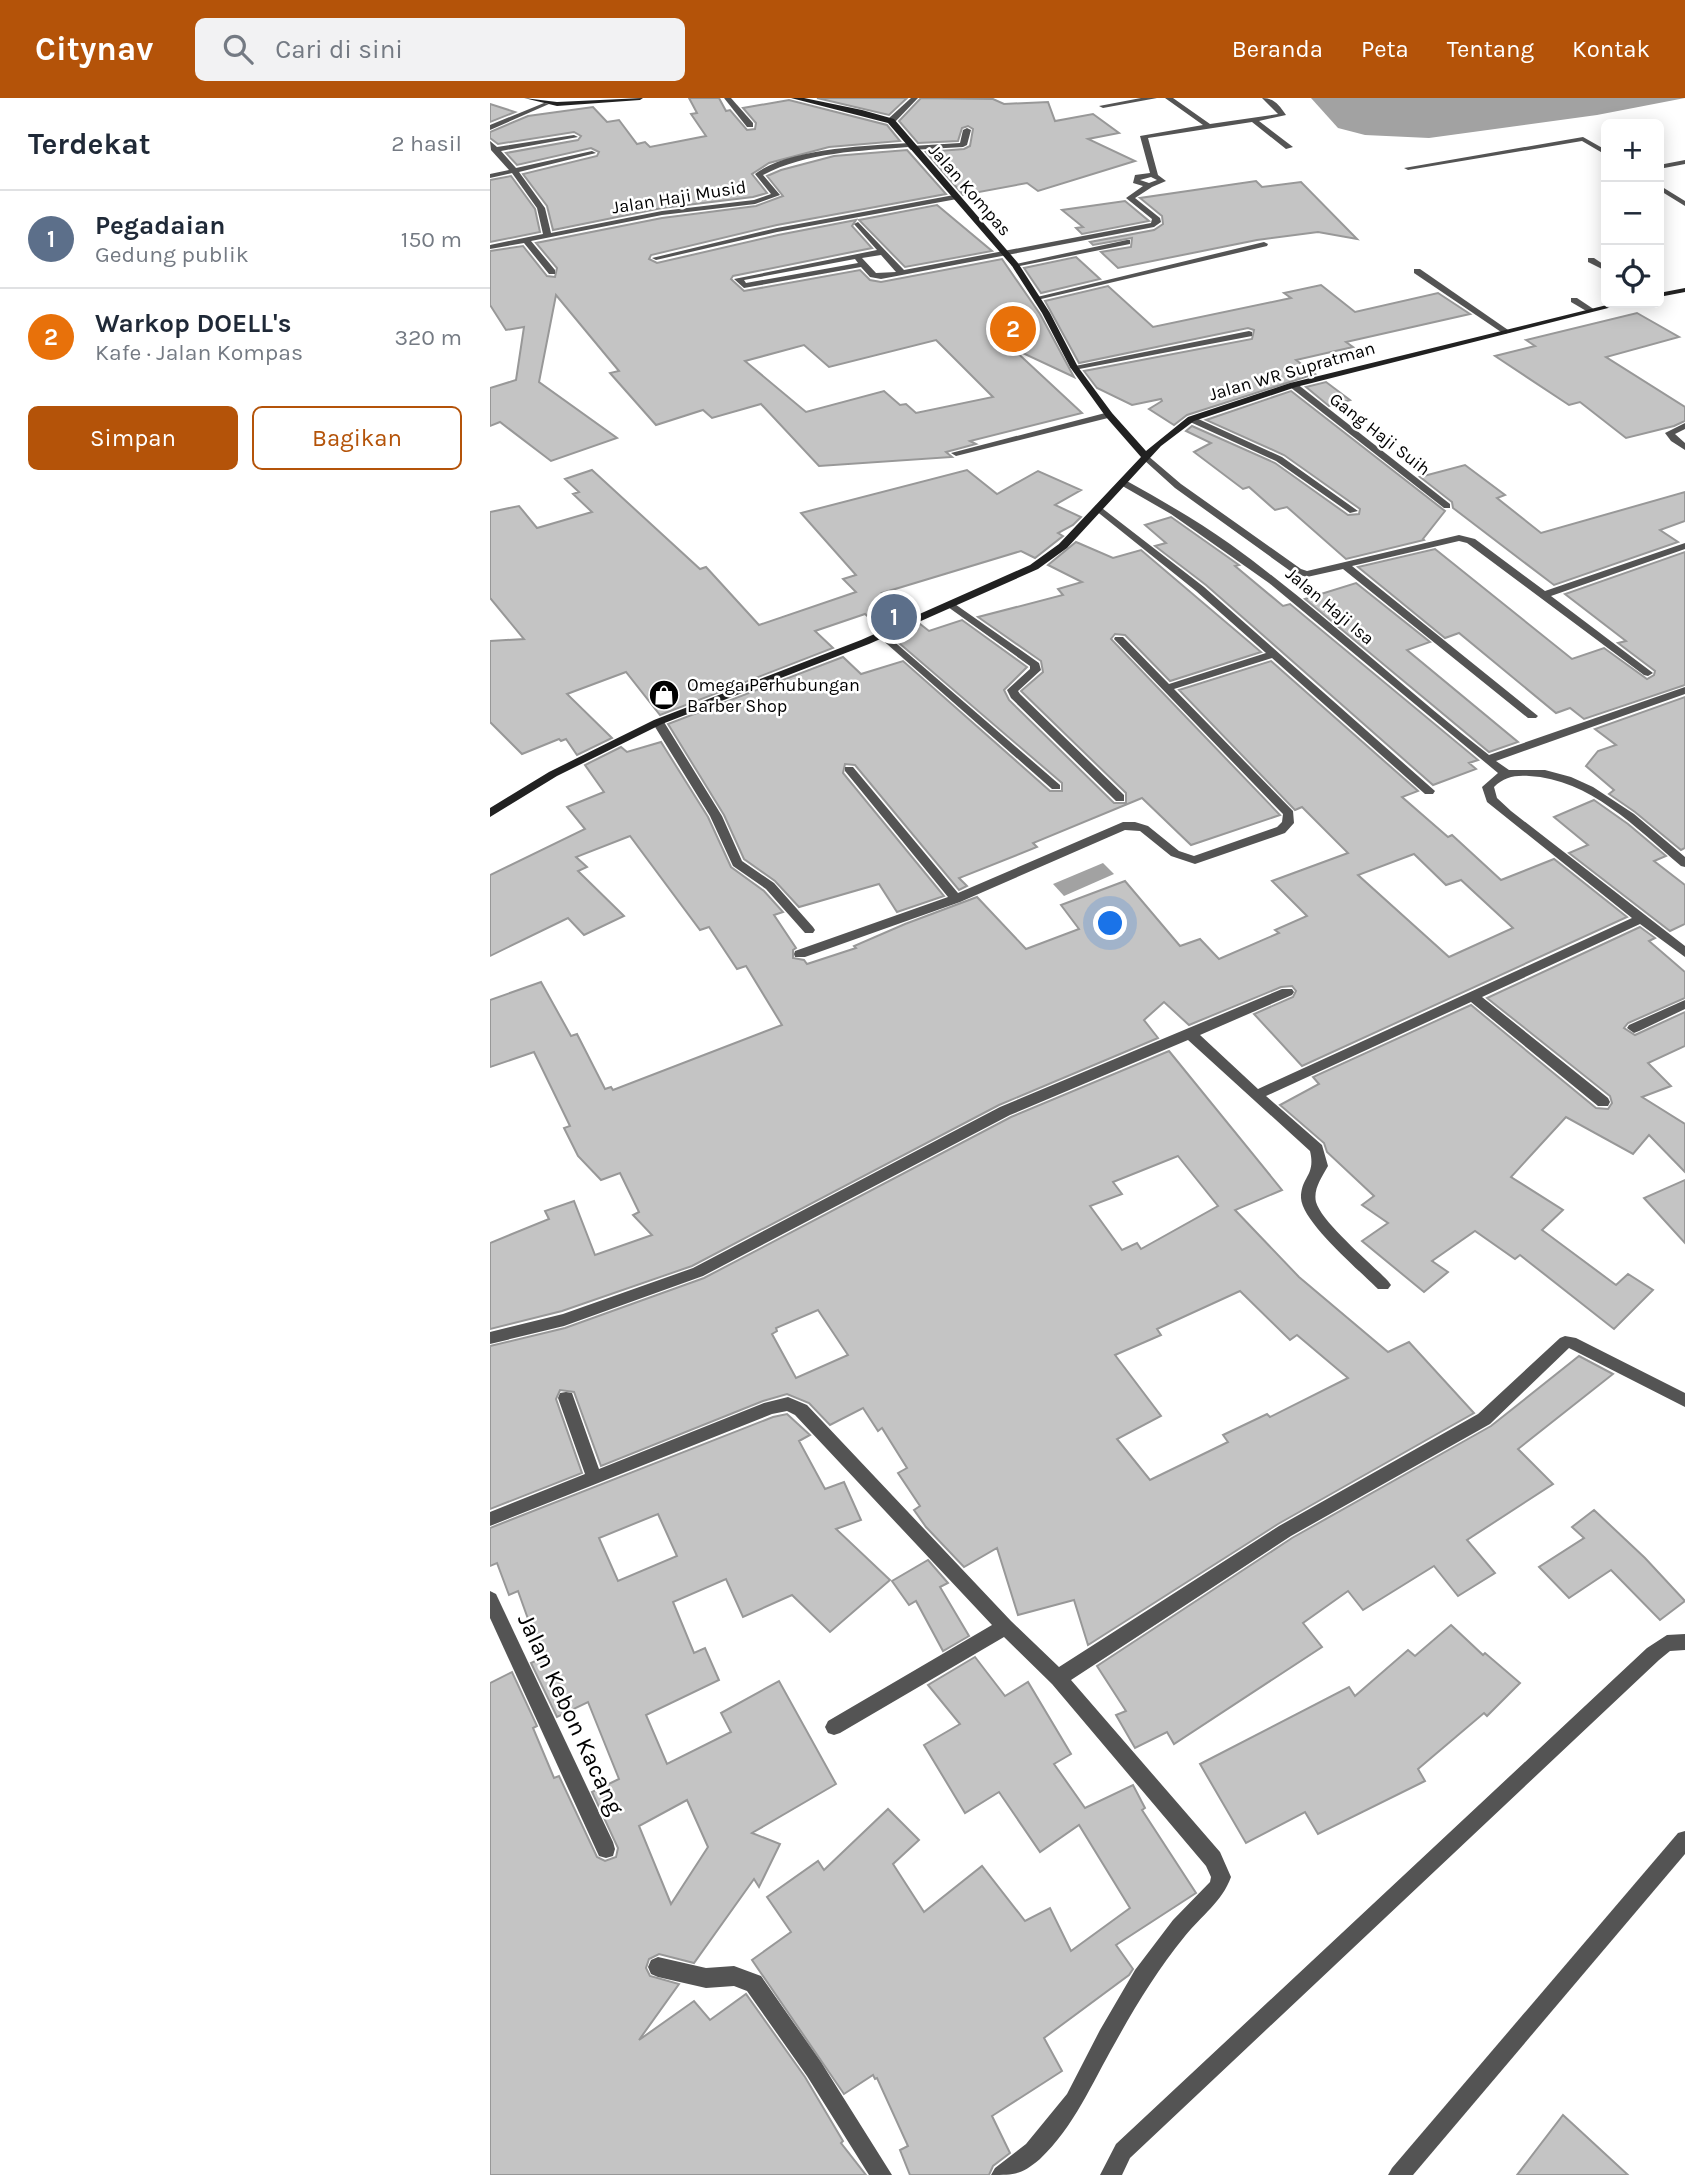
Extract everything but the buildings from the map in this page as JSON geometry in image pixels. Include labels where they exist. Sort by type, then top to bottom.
[{"type":"main road","points":[[527,98],[546,104],[640,98]]},
{"type":"main road","points":[[794,98],[862,111],[891,121]]},
{"type":"main road","name":"Jalan Kompas","points":[[891,121],[1015,265],[1037,298],[1074,367],[1109,415],[1147,458]]},
{"type":"main road","points":[[1664,294],[1685,290]]},
{"type":"main road","name":"Jalan WR Supratman","points":[[490,813],[553,774],[658,722],[883,635],[1034,567],[1051,555],[1167,436],[1191,419],[1293,385],[1601,308]]},
{"type":"street","points":[[727,98],[750,125]]},
{"type":"street","points":[[891,121],[915,98]]},
{"type":"street","points":[[1103,106],[1154,98]]},
{"type":"street","points":[[1168,98],[1209,126]]},
{"type":"street","points":[[860,260],[875,277],[1156,225],[1156,218],[1130,198],[1149,185],[1161,181],[1155,176],[1143,136],[1282,115],[1278,107],[1265,98]]},
{"type":"street","points":[[490,128],[546,104]]},
{"type":"street","points":[[1255,121],[1289,147]]},
{"type":"street","points":[[910,146],[963,145],[967,130]]},
{"type":"street","points":[[493,147],[574,137]]},
{"type":"street","points":[[1408,168],[1583,139],[1601,150]]},
{"type":"street","name":"Jalan Haji Musid","points":[[490,247],[662,214],[755,202],[777,194],[759,174],[767,169],[824,155],[910,146]]},
{"type":"street","points":[[493,147],[512,172],[535,193],[547,223],[547,235]]},
{"type":"street","points":[[490,176],[592,153]]},
{"type":"street","points":[[1664,166],[1685,162]]},
{"type":"street","points":[[1149,185],[1137,182],[1136,179],[1155,176]]},
{"type":"street","points":[[1664,190],[1685,204]]},
{"type":"street","points":[[656,258],[790,228],[954,197]]},
{"type":"street","points":[[858,224],[902,273]]},
{"type":"street","points":[[525,239],[552,272]]},
{"type":"street","points":[[1015,265],[1127,242]]},
{"type":"street","points":[[1037,298],[1264,244]]},
{"type":"street","points":[[860,260],[738,279],[744,286],[860,260],[883,252]]},
{"type":"street","points":[[1591,260],[1601,266]]},
{"type":"street","points":[[1417,271],[1507,332]]},
{"type":"street","points":[[1574,300],[1591,310]]},
{"type":"street","points":[[1074,367],[1249,334]]},
{"type":"street","name":"Gang Haji Suih","points":[[1293,385],[1447,506]]},
{"type":"street","points":[[956,453],[1109,415]]},
{"type":"street","points":[[1191,419],[1279,459],[1353,511]]},
{"type":"street","points":[[1685,426],[1670,433],[1685,447]]},
{"type":"street","points":[[1147,458],[1178,486],[1297,571],[1307,574],[1455,539],[1466,539],[1648,673]]},
{"type":"street","name":"Jalan Haji Isa","points":[[1122,482],[1177,511],[1281,587],[1505,774]]},
{"type":"street","points":[[1098,508],[1200,589],[1429,791]]},
{"type":"street","points":[[1544,595],[1685,546]]},
{"type":"street","points":[[1343,564],[1532,716]]},
{"type":"street","points":[[952,605],[1035,665],[1036,670],[1012,690],[1014,696],[1120,798]]},
{"type":"street","points":[[883,635],[1056,787]]},
{"type":"street","points":[[800,954],[956,899],[1124,826],[1136,824],[1146,829],[1183,860],[1195,860],[1281,830],[1288,823],[1289,814],[1119,639]]},
{"type":"street","points":[[1167,688],[1274,654]]},
{"type":"street","points":[[1487,760],[1682,694]]},
{"type":"street","points":[[658,722],[716,817],[737,863],[770,886],[809,930]]},
{"type":"street","points":[[849,769],[956,899]]},
{"type":"street","points":[[1685,863],[1614,806],[1581,786],[1543,773],[1505,774],[1488,787],[1491,799],[1685,953]]},
{"type":"street","points":[[1256,1095],[1642,918]]},
{"type":"street","points":[[490,1338],[564,1320],[698,1272],[1005,1111],[1287,992]]},
{"type":"street","points":[[1473,996],[1603,1102]]},
{"type":"street","points":[[1634,1028],[1685,1004]]},
{"type":"street","points":[[1190,1034],[1317,1149],[1321,1166],[1309,1191],[1310,1205],[1321,1222],[1383,1284]]},
{"type":"street","points":[[1058,1678],[1285,1531],[1485,1419],[1564,1343],[1571,1342],[1626,1372],[1685,1399]]},
{"type":"street","points":[[566,1398],[594,1478]]},
{"type":"street","points":[[490,1519],[770,1408],[788,1405],[801,1410],[1005,1627],[1058,1678],[1213,1859],[1221,1877],[1217,1888],[1180,1927],[1142,1977],[1107,2036],[1074,2101],[1033,2151],[1002,2175]]},
{"type":"street","name":"Jalan Kebon Kacang","points":[[490,1599],[606,1849]]},
{"type":"street","points":[[834,1727],[1005,1627]]},
{"type":"street","points":[[1111,2175],[1123,2151],[1653,1654],[1667,1643],[1685,1642]]},
{"type":"street","points":[[1399,2175],[1685,1840]]},
{"type":"street","points":[[658,1967],[706,1978],[734,1976],[754,1983],[814,2069],[881,2175]]},
{"type":"shaded area","points":[[1311,98],[1685,98],[1597,115],[1429,138],[1365,135],[1338,128]]},
{"type":"shaded area","points":[[1103,863],[1114,874],[1064,896],[1053,884]]},
{"type":"place","name":"Warkop DOELL's","points":[[1013,329]]},
{"type":"place","name":"Pegadaian","points":[[894,617]]},
{"type":"place","name":"Omega Perhubungan Barber Shop","points":[[664,695]]}]
